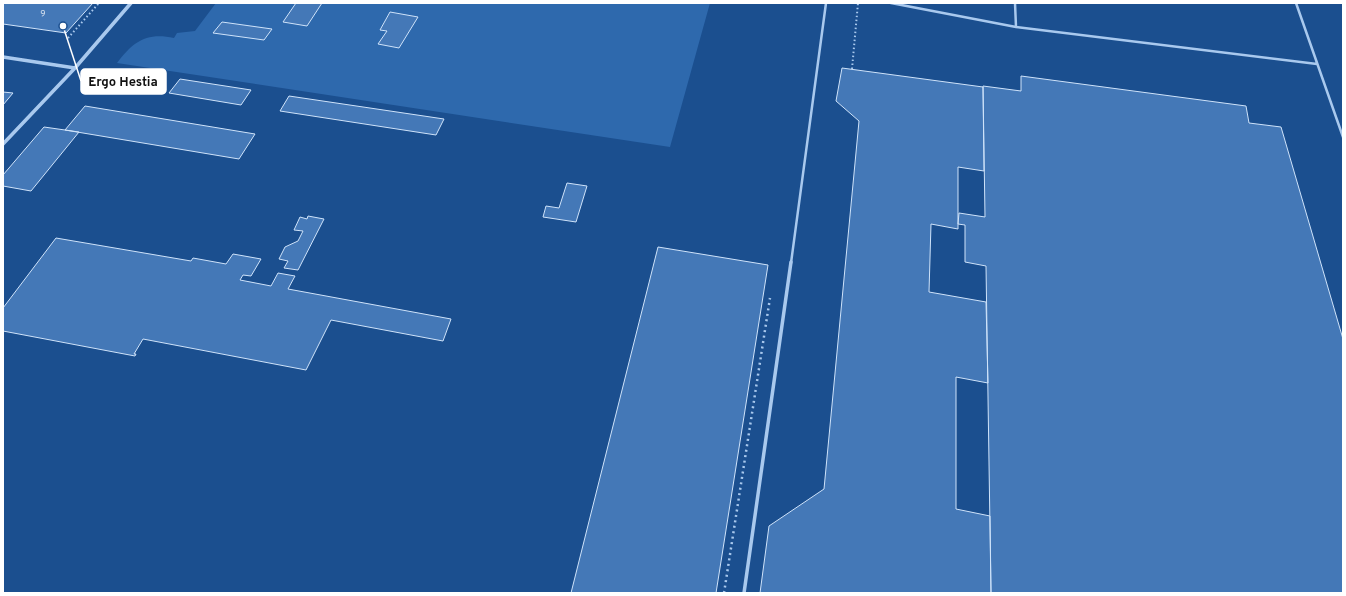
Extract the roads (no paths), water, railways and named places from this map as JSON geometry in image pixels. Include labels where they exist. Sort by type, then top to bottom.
[{"type":"street","points":[[3,144],[75,68],[131,3]]},
{"type":"street","points":[[3,57],[75,68]]},
{"type":"lane","points":[[744,593],[806,156],[826,3]]},
{"type":"lane","points":[[891,3],[1016,27],[1317,64]]},
{"type":"lane","points":[[1015,3],[1016,27]]},
{"type":"lane","points":[[1296,3],[1343,138]]},
{"type":"place","name":"Ergo Hestia","points":[[63,26]]}]
